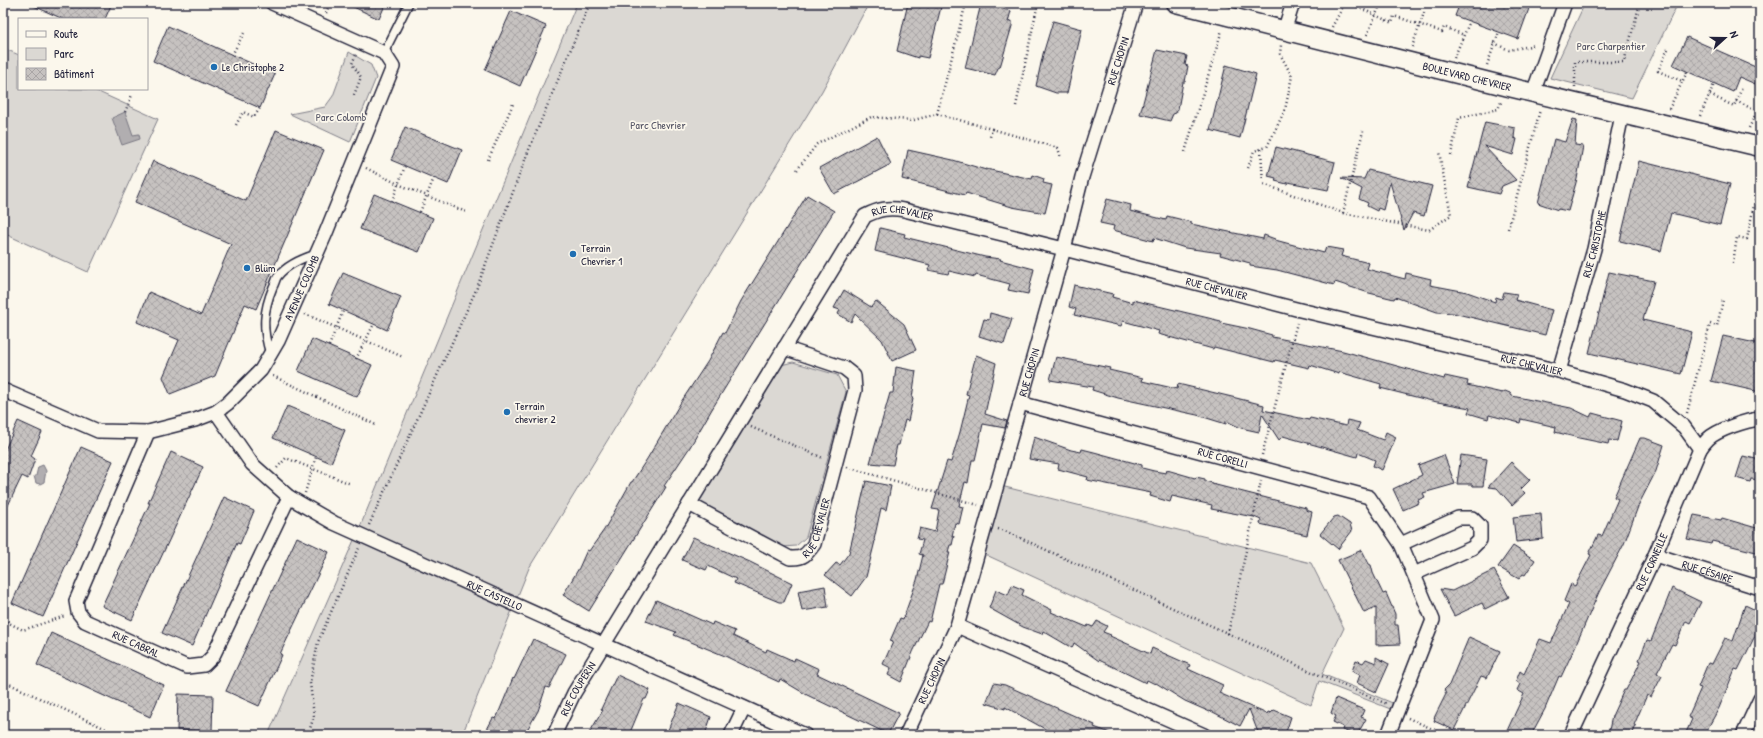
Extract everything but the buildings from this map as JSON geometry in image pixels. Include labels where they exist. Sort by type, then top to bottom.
[{"type":"street","points":[[272,3],[384,52]]},
{"type":"street","name":"RUE CHOPIN","points":[[906,735],[956,626],[1064,249],[1082,177],[1136,3]]},
{"type":"street","name":"BOULEVARD CHEVRIER","points":[[1176,3],[1283,38],[1324,41],[1622,115],[1760,147]]},
{"type":"street","points":[[1283,38],[1293,3]]},
{"type":"street","points":[[1533,93],[1565,3]]},
{"type":"street","name":"AVENUE COLOMB","points":[[3,390],[98,431],[148,432],[195,420],[216,412],[228,403],[261,370],[270,356],[316,254],[392,67],[384,52]]},
{"type":"street","name":"RUE CHRISTOPHE","points":[[1559,371],[1594,249],[1622,115]]},
{"type":"street","name":"RUE CHEVALIER","points":[[604,645],[865,216],[877,210],[892,207],[1064,249],[1300,310],[1559,371],[1625,390],[1653,401],[1684,428],[1700,449]]},
{"type":"street","name":"RUE CHEVALIER","points":[[689,504],[790,558],[798,558],[807,554],[814,544],[855,390],[854,376],[844,368],[784,348]]},
{"type":"street","name":"RUE CORELLI","points":[[1020,403],[1370,497],[1401,544],[1433,620],[1388,735]]},
{"type":"street","name":"RUE CASTELLO","points":[[216,412],[252,464],[289,497],[334,523],[805,735]]},
{"type":"street","name":"RUE CORNEILLE","points":[[1571,735],[1655,555],[1700,449],[1713,435],[1738,424],[1760,419]]},
{"type":"street","points":[[78,612],[76,601],[148,432]]},
{"type":"street","name":"RUE CABRAL","points":[[78,612],[85,621],[187,667],[204,665],[213,656],[289,497]]},
{"type":"street","points":[[1401,544],[1458,518],[1472,518],[1480,526],[1480,540],[1472,548],[1414,574]]},
{"type":"street","name":"RUE CÉSAIRE","points":[[1655,555],[1760,588]]},
{"type":"street","points":[[956,626],[1204,735]]},
{"type":"street","name":"RUE COUPERIN","points":[[554,735],[568,705],[604,645]]},
{"type":"street","points":[[1743,735],[1760,700]]},
{"type":"street","points":[[731,735],[744,708]]},
{"type":"lane","points":[[384,52],[409,3]]},
{"type":"lane","points":[[270,356],[265,336],[265,320],[267,302],[278,276],[303,258],[316,254]]},
{"type":"path","points":[[308,735],[314,716],[310,682],[318,642],[364,536],[476,290],[528,152],[590,3]]},
{"type":"path","points":[[937,114],[966,3]]},
{"type":"path","points":[[1016,106],[1038,3]]},
{"type":"path","points":[[1324,41],[1345,3]]},
{"type":"path","points":[[1350,3],[1392,23],[1394,16],[1442,32],[1444,27],[1464,35]]},
{"type":"path","points":[[1360,50],[1381,3]]},
{"type":"path","points":[[1576,85],[1575,62],[1624,62],[1640,3]]},
{"type":"path","points":[[1406,62],[1426,10]]},
{"type":"path","points":[[1447,72],[1470,22]]},
{"type":"path","points":[[1185,152],[1222,29]]},
{"type":"path","points":[[1482,80],[1499,32]]},
{"type":"path","points":[[232,55],[244,33]]},
{"type":"path","points":[[1248,168],[1254,151],[1267,147],[1285,110],[1292,76],[1280,54],[1283,38]]},
{"type":"path","points":[[354,95],[362,77],[352,64],[360,42]]},
{"type":"path","points":[[1494,43],[1509,50],[1550,43]]},
{"type":"path","points":[[1668,49],[1658,71],[1682,81]]},
{"type":"path","points":[[1662,124],[1687,72]]},
{"type":"path","points":[[1694,131],[1714,84]]},
{"type":"path","points":[[1710,95],[1734,106],[1742,88]]},
{"type":"path","points":[[125,112],[132,95]]},
{"type":"path","points":[[1451,155],[1459,118],[1498,109],[1503,99]]},
{"type":"path","points":[[1736,101],[1757,111]]},
{"type":"path","points":[[488,160],[513,104]]},
{"type":"path","points":[[1742,142],[1760,105]]},
{"type":"path","points":[[236,125],[243,112],[254,117],[260,108]]},
{"type":"path","points":[[1508,229],[1540,109]]},
{"type":"path","points":[[798,170],[816,144],[871,117],[912,121],[937,114],[1058,148],[1061,158]]},
{"type":"path","points":[[990,137],[992,129]]},
{"type":"path","points":[[1343,212],[1363,131]]},
{"type":"path","points":[[1261,149],[1263,184],[1343,212],[1429,230],[1451,216],[1439,152]]},
{"type":"path","points":[[354,162],[398,184],[466,212]]},
{"type":"path","points":[[392,201],[405,166]]},
{"type":"path","points":[[1733,263],[1737,237],[1746,239],[1760,176]]},
{"type":"path","points":[[420,212],[434,178]]},
{"type":"path","points":[[1684,428],[1710,324],[1718,326],[1724,300]]},
{"type":"path","points":[[292,308],[403,357]]},
{"type":"path","points":[[1228,634],[1261,468],[1300,310]]},
{"type":"path","points":[[329,346],[343,311]]},
{"type":"path","points":[[356,358],[374,324]]},
{"type":"path","points":[[261,370],[376,424]]},
{"type":"path","points":[[739,422],[836,464],[990,508]]},
{"type":"path","points":[[302,505],[316,457]]},
{"type":"path","points":[[268,478],[286,458],[350,484]]},
{"type":"path","points":[[985,526],[1005,531],[1312,672],[1395,707],[1397,713],[1446,735]]},
{"type":"path","points":[[3,620],[23,630],[78,612]]},
{"type":"path","points":[[3,681],[119,735]]},
{"type":"green space","name":"Parc Chevrier","points":[[577,3],[869,3],[822,91],[529,568],[462,735],[268,735],[362,522]]},
{"type":"green space","name":"Parc Charpentier","points":[[1585,3],[1678,3],[1632,98],[1550,78]]},
{"type":"green space","points":[[3,48],[18,55],[18,90],[94,90],[158,119],[88,272],[3,233]]},
{"type":"green space","name":"Parc Colomb","points":[[349,52],[371,65],[376,78],[350,142],[290,114],[325,107],[333,96]]},
{"type":"green space","points":[[793,362],[837,375],[846,392],[806,537],[796,546],[783,547],[694,502],[781,365]]},
{"type":"green space","points":[[1001,486],[1311,563],[1344,628],[1322,674],[1395,704],[1393,710],[1319,681],[1311,705],[982,553]]},
{"type":"shaded area","points":[[125,112],[133,135],[139,134],[140,139],[122,145],[112,118]]},
{"type":"shaded area","points":[[43,465],[46,471],[44,482],[40,484],[36,483],[34,476],[36,476],[38,467]]},
{"type":"place","name":"Le Christophe 2","points":[[214,67]]},
{"type":"place","name":"Terrain Chevrier 1","points":[[573,254]]},
{"type":"place","name":"Blüm","points":[[247,268]]},
{"type":"place","name":"Terrain chevrier 2","points":[[507,412]]}]
